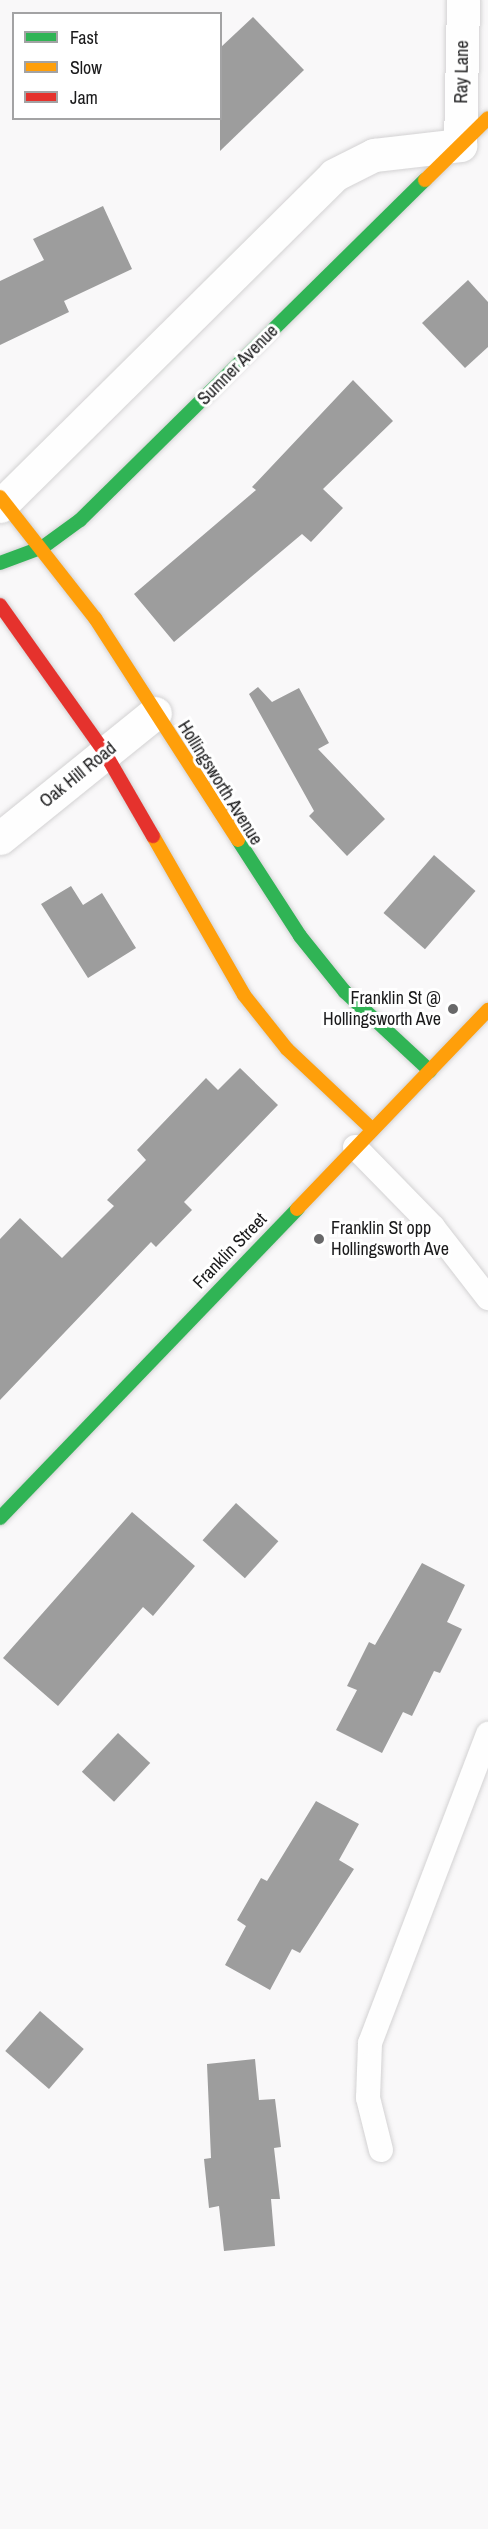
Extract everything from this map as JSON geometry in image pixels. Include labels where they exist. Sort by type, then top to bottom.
[{"type":"street","name":"Ray Lane","points":[[460,145],[463,0]]},
{"type":"street","name":"Sumner Avenue","points":[[0,563],[43,547],[97,504],[488,118]]},
{"type":"street","points":[[1,501],[334,175],[374,155],[460,145]]},
{"type":"street","name":"Hollingsworth Avenue","points":[[1,501],[43,547],[96,618],[300,936],[345,992],[430,1071]]},
{"type":"street","points":[[0,605],[105,753],[244,995],[288,1048],[372,1130]]},
{"type":"street","name":"Oak Hill Road","points":[[0,838],[155,713]]},
{"type":"street","name":"Franklin Street","points":[[0,1518],[488,1010]]},
{"type":"lane","points":[[355,1147],[433,1227],[488,1298]]},
{"type":"lane","points":[[381,2150],[368,2098],[370,2043],[488,1734]]},
{"type":"building","points":[[253,17],[304,70],[220,151],[220,120],[222,120],[222,46]]},
{"type":"building","points":[[103,206],[132,269],[64,301],[69,312],[0,345],[0,281],[44,260],[33,239]]},
{"type":"building","points":[[468,280],[488,302],[488,347],[465,368],[422,323]]},
{"type":"building","points":[[353,380],[393,421],[323,489],[343,508],[311,542],[302,534],[174,642],[134,594],[256,490],[252,487]]},
{"type":"building","points":[[258,687],[272,702],[299,688],[329,743],[318,749],[385,819],[347,856],[309,816],[314,811],[249,694]]},
{"type":"building","points":[[434,855],[476,891],[425,949],[383,913]]},
{"type":"building","points":[[71,886],[83,905],[102,893],[136,948],[88,978],[41,904]]},
{"type":"building","points":[[240,1068],[278,1105],[184,1202],[192,1210],[156,1247],[151,1242],[0,1400],[0,1239],[20,1218],[62,1258],[114,1206],[107,1200],[146,1160],[137,1150],[206,1078],[218,1090]]},
{"type":"building","points":[[236,1503],[278,1541],[245,1578],[203,1540]]},
{"type":"building","points":[[132,1512],[195,1566],[153,1616],[143,1607],[58,1706],[3,1658]]},
{"type":"building","points":[[422,1563],[465,1585],[447,1622],[462,1629],[440,1673],[434,1671],[412,1716],[403,1712],[382,1753],[336,1730],[357,1690],[347,1686],[369,1642],[375,1645]]},
{"type":"building","points":[[118,1733],[150,1763],[114,1802],[82,1772]]},
{"type":"building","points":[[316,1801],[359,1824],[339,1860],[354,1869],[300,1953],[292,1949],[270,1990],[225,1965],[246,1926],[237,1920],[261,1878],[267,1881]]},
{"type":"building","points":[[40,2011],[84,2049],[49,2089],[5,2051]]},
{"type":"building","points":[[255,2059],[259,2100],[275,2099],[281,2147],[274,2148],[280,2199],[271,2199],[275,2246],[224,2251],[219,2206],[209,2208],[204,2159],[211,2158],[207,2064]]},
{"type":"traffic: fast","points":[[0,563],[43,547],[80,520],[425,180]]},
{"type":"traffic: fast","points":[[238,840],[300,936],[345,992],[430,1071]]},
{"type":"traffic: fast","points":[[0,1518],[297,1209]]},
{"type":"traffic: slow","points":[[425,180],[488,118]]},
{"type":"traffic: slow","points":[[0,497],[95,618],[238,840]]},
{"type":"traffic: slow","points":[[153,836],[244,995],[287,1049],[372,1129]]},
{"type":"traffic: slow","points":[[297,1209],[488,1010]]},
{"type":"traffic: jam","points":[[0,605],[105,753],[153,836]]},
{"type":"place","name":"Franklin St @ Hollingsworth Ave","points":[[453,1009]]},
{"type":"place","name":"Franklin St opp Hollingsworth Ave","points":[[319,1239]]}]
